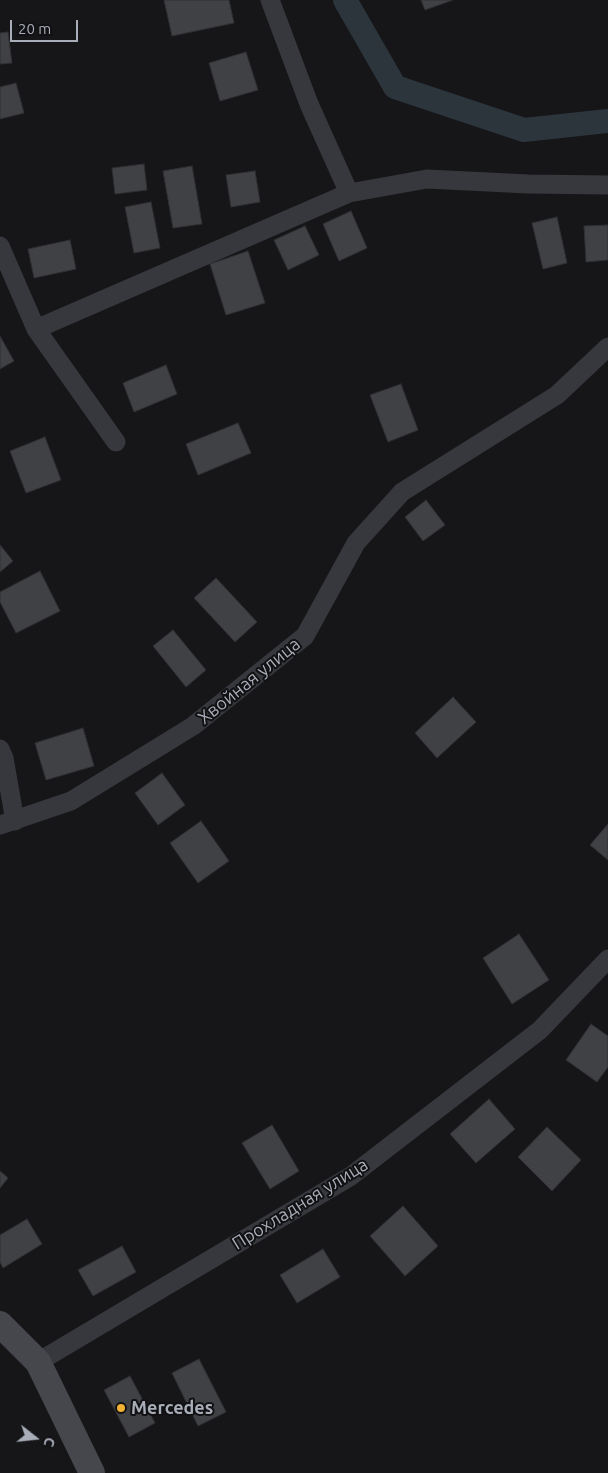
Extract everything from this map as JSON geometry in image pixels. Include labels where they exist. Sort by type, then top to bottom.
[{"type":"main road","points":[[0,1324],[38,1362],[92,1473]]},
{"type":"street","points":[[270,0],[309,104],[349,193]]},
{"type":"street","points":[[36,329],[349,193],[427,179],[608,186]]},
{"type":"street","points":[[0,246],[36,329],[116,442]]},
{"type":"street","name":"Хвойная улица","points":[[8,823],[72,801],[193,726],[216,708],[305,636],[356,543],[402,492],[557,395],[608,347]]},
{"type":"street","points":[[0,749],[4,758],[8,823]]},
{"type":"street","name":"Прохладная улица","points":[[38,1362],[351,1176],[540,1030],[608,958]]},
{"type":"building","points":[[164,0],[229,0],[234,23],[172,36]]},
{"type":"building","points":[[421,0],[453,0],[425,10]]},
{"type":"building","points":[[8,32],[12,63],[0,64],[0,33]]},
{"type":"building","points":[[246,52],[258,90],[220,101],[209,63]]},
{"type":"building","points":[[16,83],[24,113],[0,119],[0,87]]},
{"type":"building","points":[[144,164],[147,190],[115,194],[112,168]]},
{"type":"building","points":[[192,166],[202,224],[173,228],[163,171]]},
{"type":"building","points":[[255,171],[260,202],[231,207],[226,175]]},
{"type":"building","points":[[151,202],[160,248],[134,253],[125,207]]},
{"type":"building","points":[[351,211],[367,248],[339,261],[323,224]]},
{"type":"building","points":[[557,217],[567,263],[543,269],[532,223]]},
{"type":"building","points":[[608,225],[608,260],[586,262],[584,226]]},
{"type":"building","points":[[305,226],[319,255],[288,270],[274,240]]},
{"type":"building","points":[[70,240],[76,269],[34,278],[28,249]]},
{"type":"building","points":[[248,251],[265,303],[226,315],[210,264]]},
{"type":"building","points":[[0,336],[14,361],[0,369]]},
{"type":"building","points":[[166,365],[177,394],[134,412],[123,383]]},
{"type":"building","points":[[401,384],[418,430],[388,442],[370,395]]},
{"type":"building","points":[[238,423],[251,453],[198,475],[186,444]]},
{"type":"building","points":[[45,437],[61,480],[26,493],[10,451]]},
{"type":"building","points":[[426,500],[445,525],[423,541],[405,517]]},
{"type":"building","points":[[0,545],[13,561],[0,572]]},
{"type":"building","points":[[40,571],[60,611],[16,633],[0,602],[0,592]]},
{"type":"building","points":[[216,578],[257,622],[235,642],[194,598]]},
{"type":"building","points":[[173,630],[206,670],[186,687],[153,646]]},
{"type":"building","points":[[453,697],[476,722],[437,758],[415,733]]},
{"type":"building","points":[[83,728],[94,766],[46,780],[35,743]]},
{"type":"building","points":[[162,773],[185,805],[158,825],[135,793]]},
{"type":"building","points":[[201,821],[229,861],[198,883],[170,843]]},
{"type":"building","points":[[608,824],[608,860],[590,845]]},
{"type":"building","points":[[519,934],[549,980],[512,1004],[483,958]]},
{"type":"building","points":[[591,1024],[608,1036],[608,1067],[597,1082],[566,1060]]},
{"type":"building","points":[[489,1099],[515,1129],[476,1163],[450,1134]]},
{"type":"building","points":[[272,1125],[299,1171],[270,1189],[242,1143]]},
{"type":"building","points":[[547,1127],[581,1160],[552,1191],[518,1157]]},
{"type":"building","points":[[0,1171],[8,1178],[0,1188]]},
{"type":"building","points":[[403,1206],[438,1246],[405,1276],[370,1236]]},
{"type":"building","points":[[27,1219],[42,1244],[3,1268],[0,1262],[0,1235]]},
{"type":"building","points":[[122,1246],[136,1272],[93,1296],[78,1270]]},
{"type":"building","points":[[323,1249],[340,1277],[297,1303],[280,1275]]},
{"type":"building","points":[[199,1359],[226,1412],[198,1426],[172,1373]]},
{"type":"building","points":[[130,1376],[155,1423],[129,1437],[104,1390]]},
{"type":"waterway","points":[[345,0],[395,87],[524,130],[608,121]]},
{"type":"place","name":"Mercedes","points":[[121,1408]]}]
